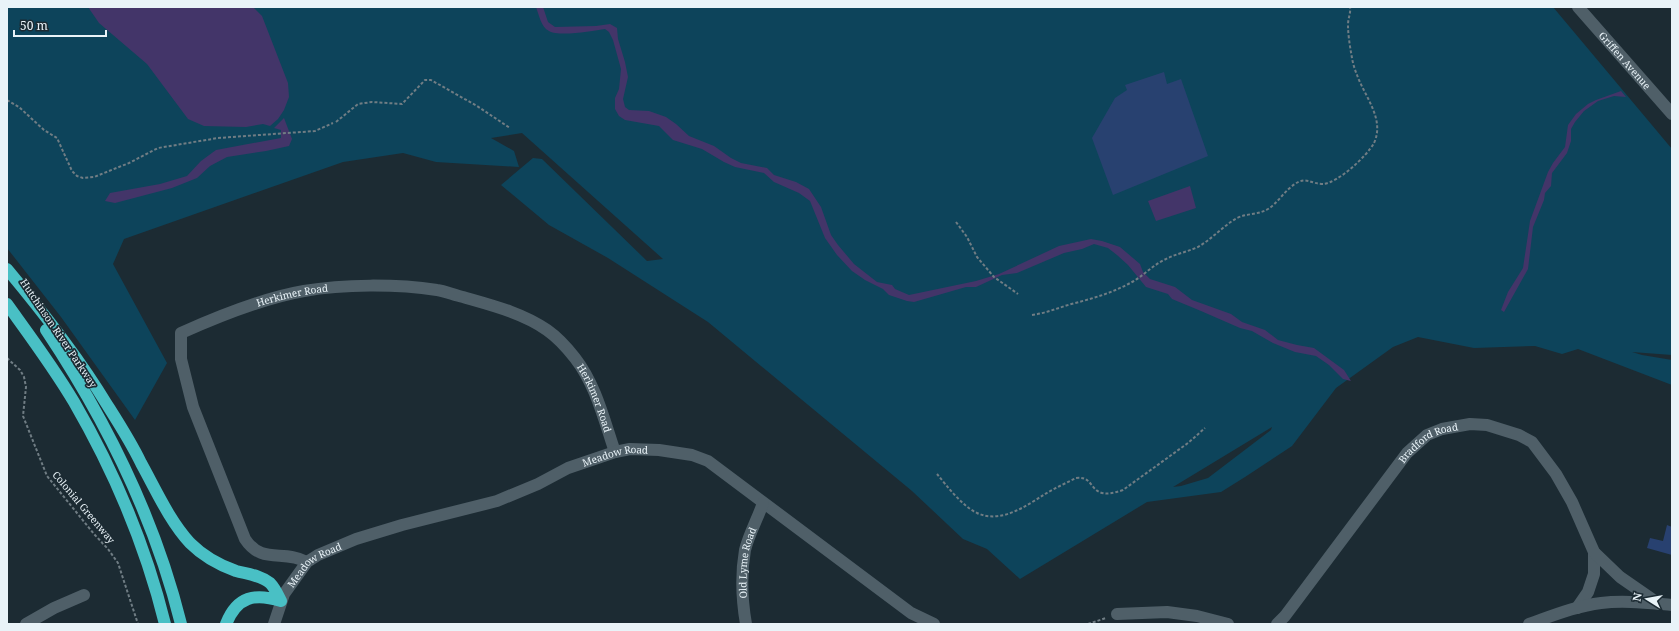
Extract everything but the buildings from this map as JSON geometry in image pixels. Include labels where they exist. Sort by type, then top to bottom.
[{"type":"highway","points":[[7,269],[61,338],[106,402],[139,458],[170,517],[186,538],[203,555],[214,561],[264,579],[274,588],[281,601]]},
{"type":"highway","name":"Hutchinson River Parkway","points":[[7,277],[64,358],[109,435],[146,517],[162,559],[181,624]]},
{"type":"highway","points":[[7,304],[49,363],[74,402],[111,473],[148,564],[166,624]]},
{"type":"highway","points":[[226,624],[233,610],[245,600],[259,597],[281,601]]},
{"type":"street","name":"Griffen Avenue","points":[[1578,7],[1672,114]]},
{"type":"street","name":"Herkimer Road","points":[[307,562],[295,557],[262,554],[250,547],[245,538],[193,407],[181,359],[181,333],[198,325],[278,297],[304,291],[338,287],[411,287],[438,290],[490,305],[528,320],[548,331],[574,357],[588,377],[596,394],[615,452]]},
{"type":"street","name":"Bradford Road","points":[[1277,624],[1285,616],[1407,453],[1427,435],[1442,429],[1470,424],[1487,425],[1520,435],[1532,442],[1556,474],[1572,502],[1594,552],[1620,577],[1659,604]]},
{"type":"street","name":"Meadow Road","points":[[274,624],[281,601],[288,586],[307,562],[324,552],[356,539],[402,525],[498,501],[538,484],[568,468],[615,452],[630,449],[659,450],[692,456],[708,461],[911,614],[934,624]]},
{"type":"street","name":"Old Lyme Road","points":[[746,624],[743,609],[745,549],[763,503]]},
{"type":"street","name":"Bradford Road","points":[[1577,608],[1588,592],[1594,574],[1594,552]]},
{"type":"street","points":[[26,624],[54,608],[84,595]]},
{"type":"street","points":[[1529,624],[1577,608],[1600,603],[1632,602],[1672,605]]},
{"type":"street","points":[[1116,614],[1167,612],[1197,616],[1228,624]]},
{"type":"path","points":[[1032,315],[1048,312],[1092,299],[1122,287],[1164,260],[1199,246],[1237,218],[1251,213],[1257,214],[1270,208],[1294,184],[1303,180],[1324,184],[1332,182],[1342,176],[1364,156],[1374,144],[1378,130],[1375,116],[1357,75],[1352,57],[1348,24],[1351,11],[1350,7]]},
{"type":"path","points":[[336,122],[358,104],[372,102],[402,104],[425,80],[431,80],[477,106],[510,128]]},
{"type":"path","points":[[7,100],[19,107],[44,130],[58,138],[72,171],[83,178],[94,177],[129,164],[158,148],[218,138],[315,132],[333,123]]},
{"type":"path","points":[[956,222],[968,237],[977,257],[989,272],[997,280],[1018,294]]},
{"type":"path","name":"Colonial Greenway","points":[[7,358],[20,370],[24,376],[26,387],[23,416],[47,476],[118,563],[138,624]]},
{"type":"path","points":[[937,474],[957,497],[977,513],[998,515],[1011,513],[1027,506],[1046,493],[1076,478],[1082,477],[1087,480],[1094,489],[1102,494],[1112,494],[1123,490],[1188,443],[1206,428]]},
{"type":"path","points":[[1088,624],[1116,614]]},
{"type":"shaded area","points":[[7,7],[1553,7],[1672,149],[1672,355],[1632,352],[1672,360],[1672,385],[1578,349],[1562,354],[1535,346],[1474,348],[1418,337],[1393,347],[1336,388],[1292,446],[1221,492],[1147,502],[1020,579],[987,549],[963,539],[912,491],[708,322],[608,258],[549,225],[501,185],[533,158],[542,159],[647,261],[663,259],[522,133],[491,138],[514,151],[519,167],[436,162],[403,153],[343,162],[124,239],[113,264],[167,363],[135,420],[61,317],[7,248]],"holes":[[[1272,427],[1271,430],[1208,478],[1173,487]]]},
{"type":"shaded area","points":[[88,7],[253,7],[262,16],[288,83],[289,97],[284,110],[278,119],[270,126],[263,124],[246,127],[204,126],[188,119],[147,64],[99,23]]},
{"type":"shaded area","points":[[536,7],[543,7],[548,22],[555,27],[596,26],[610,24],[617,28],[618,39],[628,77],[623,99],[625,107],[629,110],[649,111],[666,117],[689,136],[714,146],[731,158],[741,163],[767,168],[774,175],[796,182],[809,189],[821,207],[831,235],[838,245],[854,264],[877,282],[892,285],[895,289],[909,295],[976,281],[999,274],[1059,246],[1091,239],[1102,241],[1120,247],[1140,264],[1143,272],[1150,279],[1175,287],[1192,300],[1231,314],[1242,322],[1265,330],[1278,340],[1314,348],[1344,370],[1351,381],[1343,379],[1329,365],[1316,356],[1295,352],[1273,343],[1252,331],[1240,328],[1172,299],[1168,294],[1146,287],[1128,265],[1117,255],[1108,248],[1094,244],[1082,249],[1064,253],[1017,273],[1002,275],[976,287],[966,287],[914,302],[889,295],[883,289],[865,280],[852,271],[837,255],[825,238],[810,201],[799,193],[774,182],[764,173],[735,167],[702,149],[673,140],[659,126],[625,120],[619,116],[615,109],[615,98],[619,89],[621,69],[613,40],[609,32],[605,29],[576,33],[554,33],[544,27]]},
{"type":"shaded area","points":[[1621,91],[1626,97],[1614,96],[1598,101],[1584,111],[1571,129],[1571,141],[1567,153],[1552,173],[1551,186],[1545,193],[1544,200],[1533,227],[1528,269],[1504,312],[1501,310],[1508,292],[1523,268],[1530,221],[1548,172],[1565,147],[1568,125],[1576,114],[1588,104]]},
{"type":"shaded area","points":[[284,118],[292,139],[289,146],[227,157],[210,166],[197,178],[172,188],[115,203],[105,201],[110,193],[160,184],[187,176],[201,161],[216,150],[281,138],[281,130],[274,128]]},
{"type":"shaded area","points":[[1190,186],[1196,208],[1156,221],[1148,201]]}]
